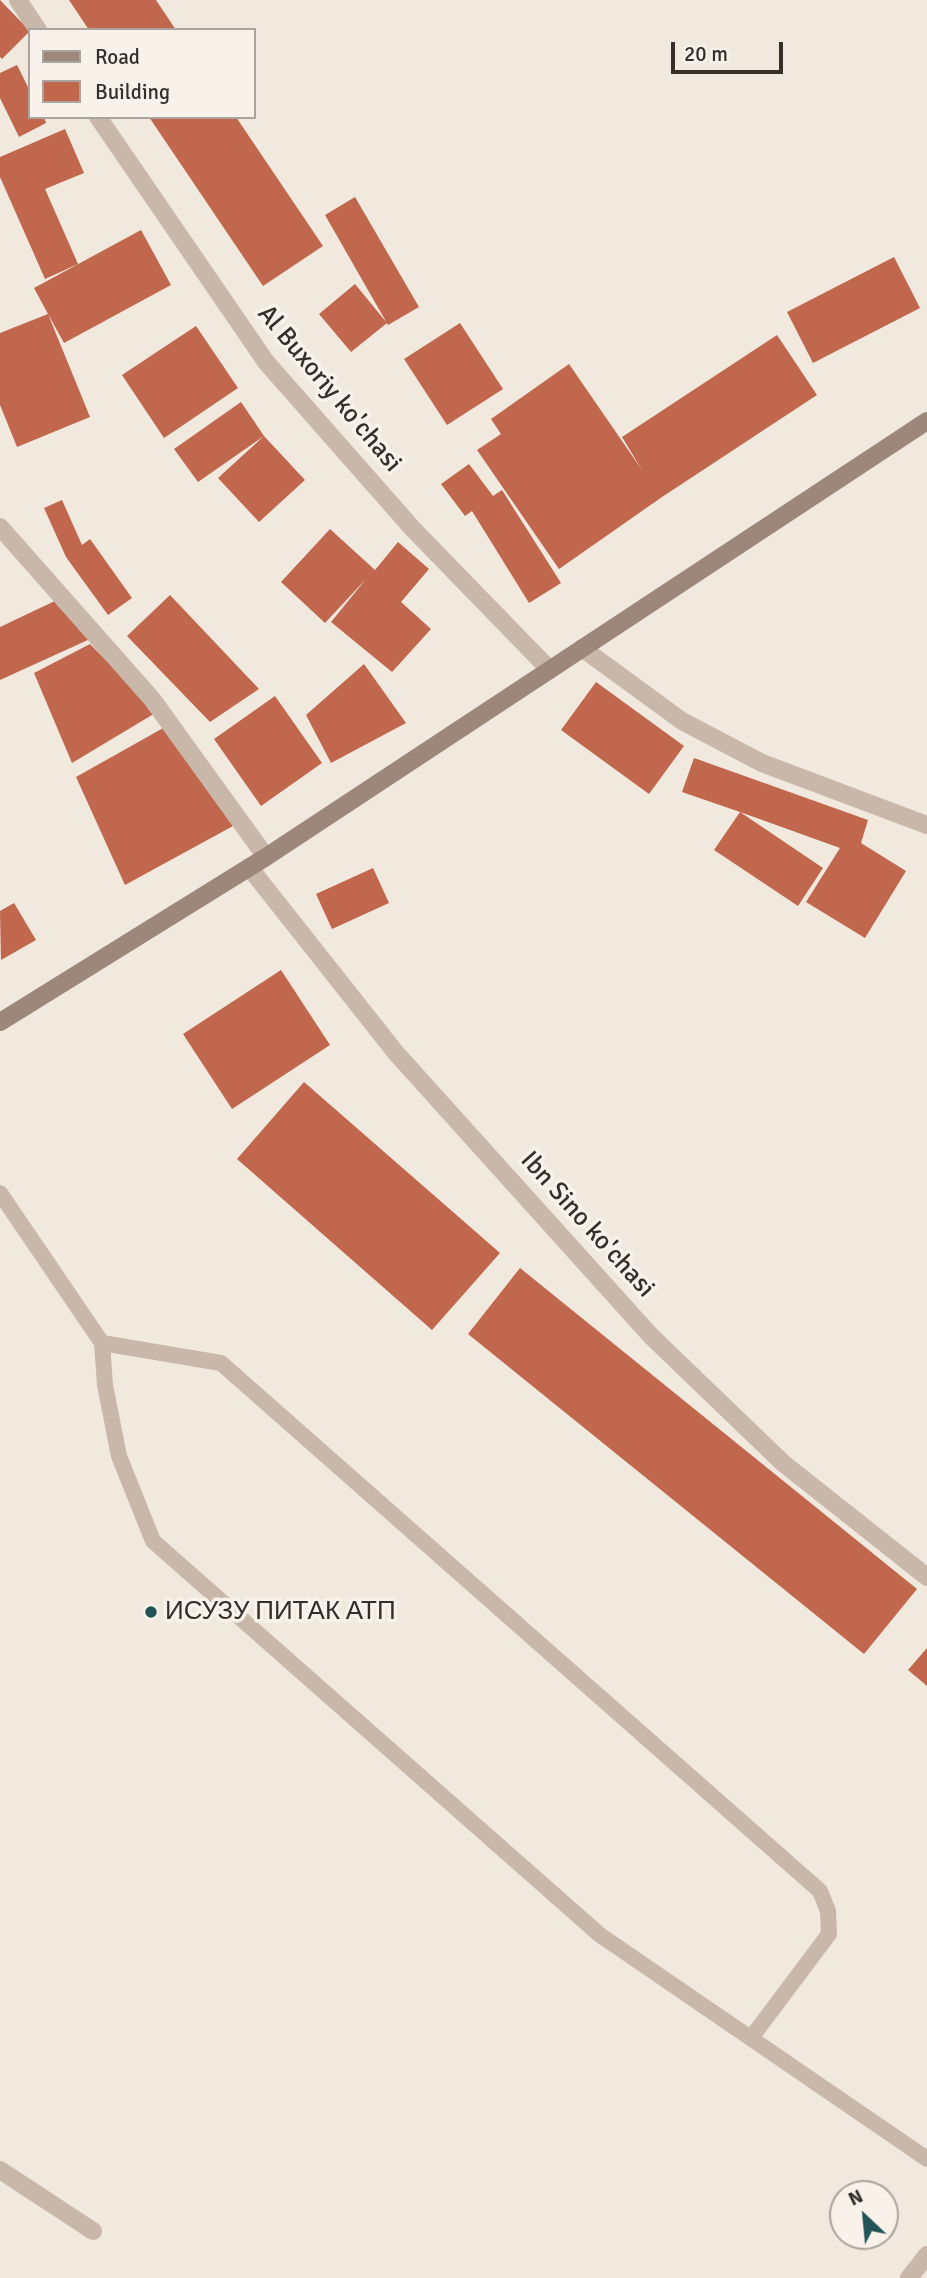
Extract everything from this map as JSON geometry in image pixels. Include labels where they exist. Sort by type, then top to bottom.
[{"type":"street","points":[[18,0],[37,28]]},
{"type":"street","name":"Al Buxoriy ko'chasi","points":[[99,119],[266,362],[412,528],[550,670]]},
{"type":"street","points":[[0,1022],[266,856],[927,421]]},
{"type":"street","points":[[0,527],[152,699],[266,856]]},
{"type":"street","points":[[582,648],[682,721],[762,763],[927,825]]},
{"type":"street","name":"Ibn Sino ko'chasi","points":[[249,867],[396,1053],[651,1336],[783,1463],[927,1577]]},
{"type":"street","points":[[0,2170],[93,2231]]},
{"type":"street","points":[[909,2278],[927,2256]]},
{"type":"lane","points":[[0,1193],[102,1343],[105,1385],[119,1456],[153,1541],[600,1935],[927,2159]]},
{"type":"lane","points":[[102,1343],[221,1363],[820,1891],[828,1911],[829,1934],[751,2038]]},
{"type":"building","points":[[0,0],[28,29],[28,33],[2,59]]},
{"type":"building","points":[[69,0],[156,0],[175,28],[88,28]]},
{"type":"building","points":[[17,65],[28,87],[28,119],[45,119],[46,123],[19,137],[0,98],[0,73]]},
{"type":"building","points":[[150,119],[237,119],[323,246],[263,286]]},
{"type":"building","points":[[65,129],[84,173],[45,189],[78,264],[45,279],[0,177],[0,157]]},
{"type":"building","points":[[355,197],[419,307],[388,325],[325,215]]},
{"type":"building","points":[[141,230],[171,285],[64,343],[34,288]]},
{"type":"building","points":[[894,257],[920,308],[813,363],[787,312]]},
{"type":"building","points":[[355,284],[387,323],[351,352],[319,314]]},
{"type":"building","points":[[48,314],[90,417],[17,447],[0,405],[0,333]]},
{"type":"building","points":[[460,323],[503,389],[447,425],[404,359]]},
{"type":"building","points":[[196,326],[238,388],[164,438],[122,375]]},
{"type":"building","points":[[777,335],[817,395],[662,497],[559,569],[477,450],[501,434],[491,419],[569,364],[642,470],[622,437]]},
{"type":"building","points":[[241,402],[264,436],[198,482],[174,449]]},
{"type":"building","points":[[264,436],[305,480],[259,522],[218,478]]},
{"type":"building","points":[[469,464],[493,496],[502,490],[561,583],[529,603],[472,511],[465,516],[441,484]]},
{"type":"building","points":[[62,500],[82,545],[90,539],[132,598],[108,615],[66,557],[44,508]]},
{"type":"building","points":[[330,529],[375,570],[398,542],[429,569],[401,602],[431,629],[392,672],[331,622],[366,579],[325,623],[281,582]]},
{"type":"building","points":[[170,595],[259,689],[210,722],[127,636]]},
{"type":"building","points":[[59,599],[90,639],[0,680],[0,627]]},
{"type":"building","points":[[90,644],[157,712],[72,763],[34,673]]},
{"type":"building","points":[[364,664],[406,723],[331,763],[306,715]]},
{"type":"building","points":[[596,682],[684,746],[649,794],[561,730]]},
{"type":"building","points":[[275,696],[322,763],[261,806],[214,739]]},
{"type":"building","points":[[165,727],[233,826],[125,885],[76,777]]},
{"type":"building","points":[[694,758],[868,820],[861,843],[906,871],[865,938],[806,902],[840,848],[682,792]]},
{"type":"building","points":[[740,812],[823,868],[798,906],[714,850]]},
{"type":"building","points":[[373,868],[389,903],[332,929],[316,894]]},
{"type":"building","points":[[14,903],[36,940],[1,960],[0,911]]},
{"type":"building","points":[[281,970],[330,1045],[232,1109],[183,1034]]},
{"type":"building","points":[[304,1082],[500,1253],[432,1330],[237,1159]]},
{"type":"building","points":[[520,1268],[917,1589],[864,1654],[468,1334]]},
{"type":"building","points":[[927,1648],[927,1686],[908,1670]]},
{"type":"place","name":"ИСУЗУ ПИТАК АТП","points":[[151,1612]]}]
